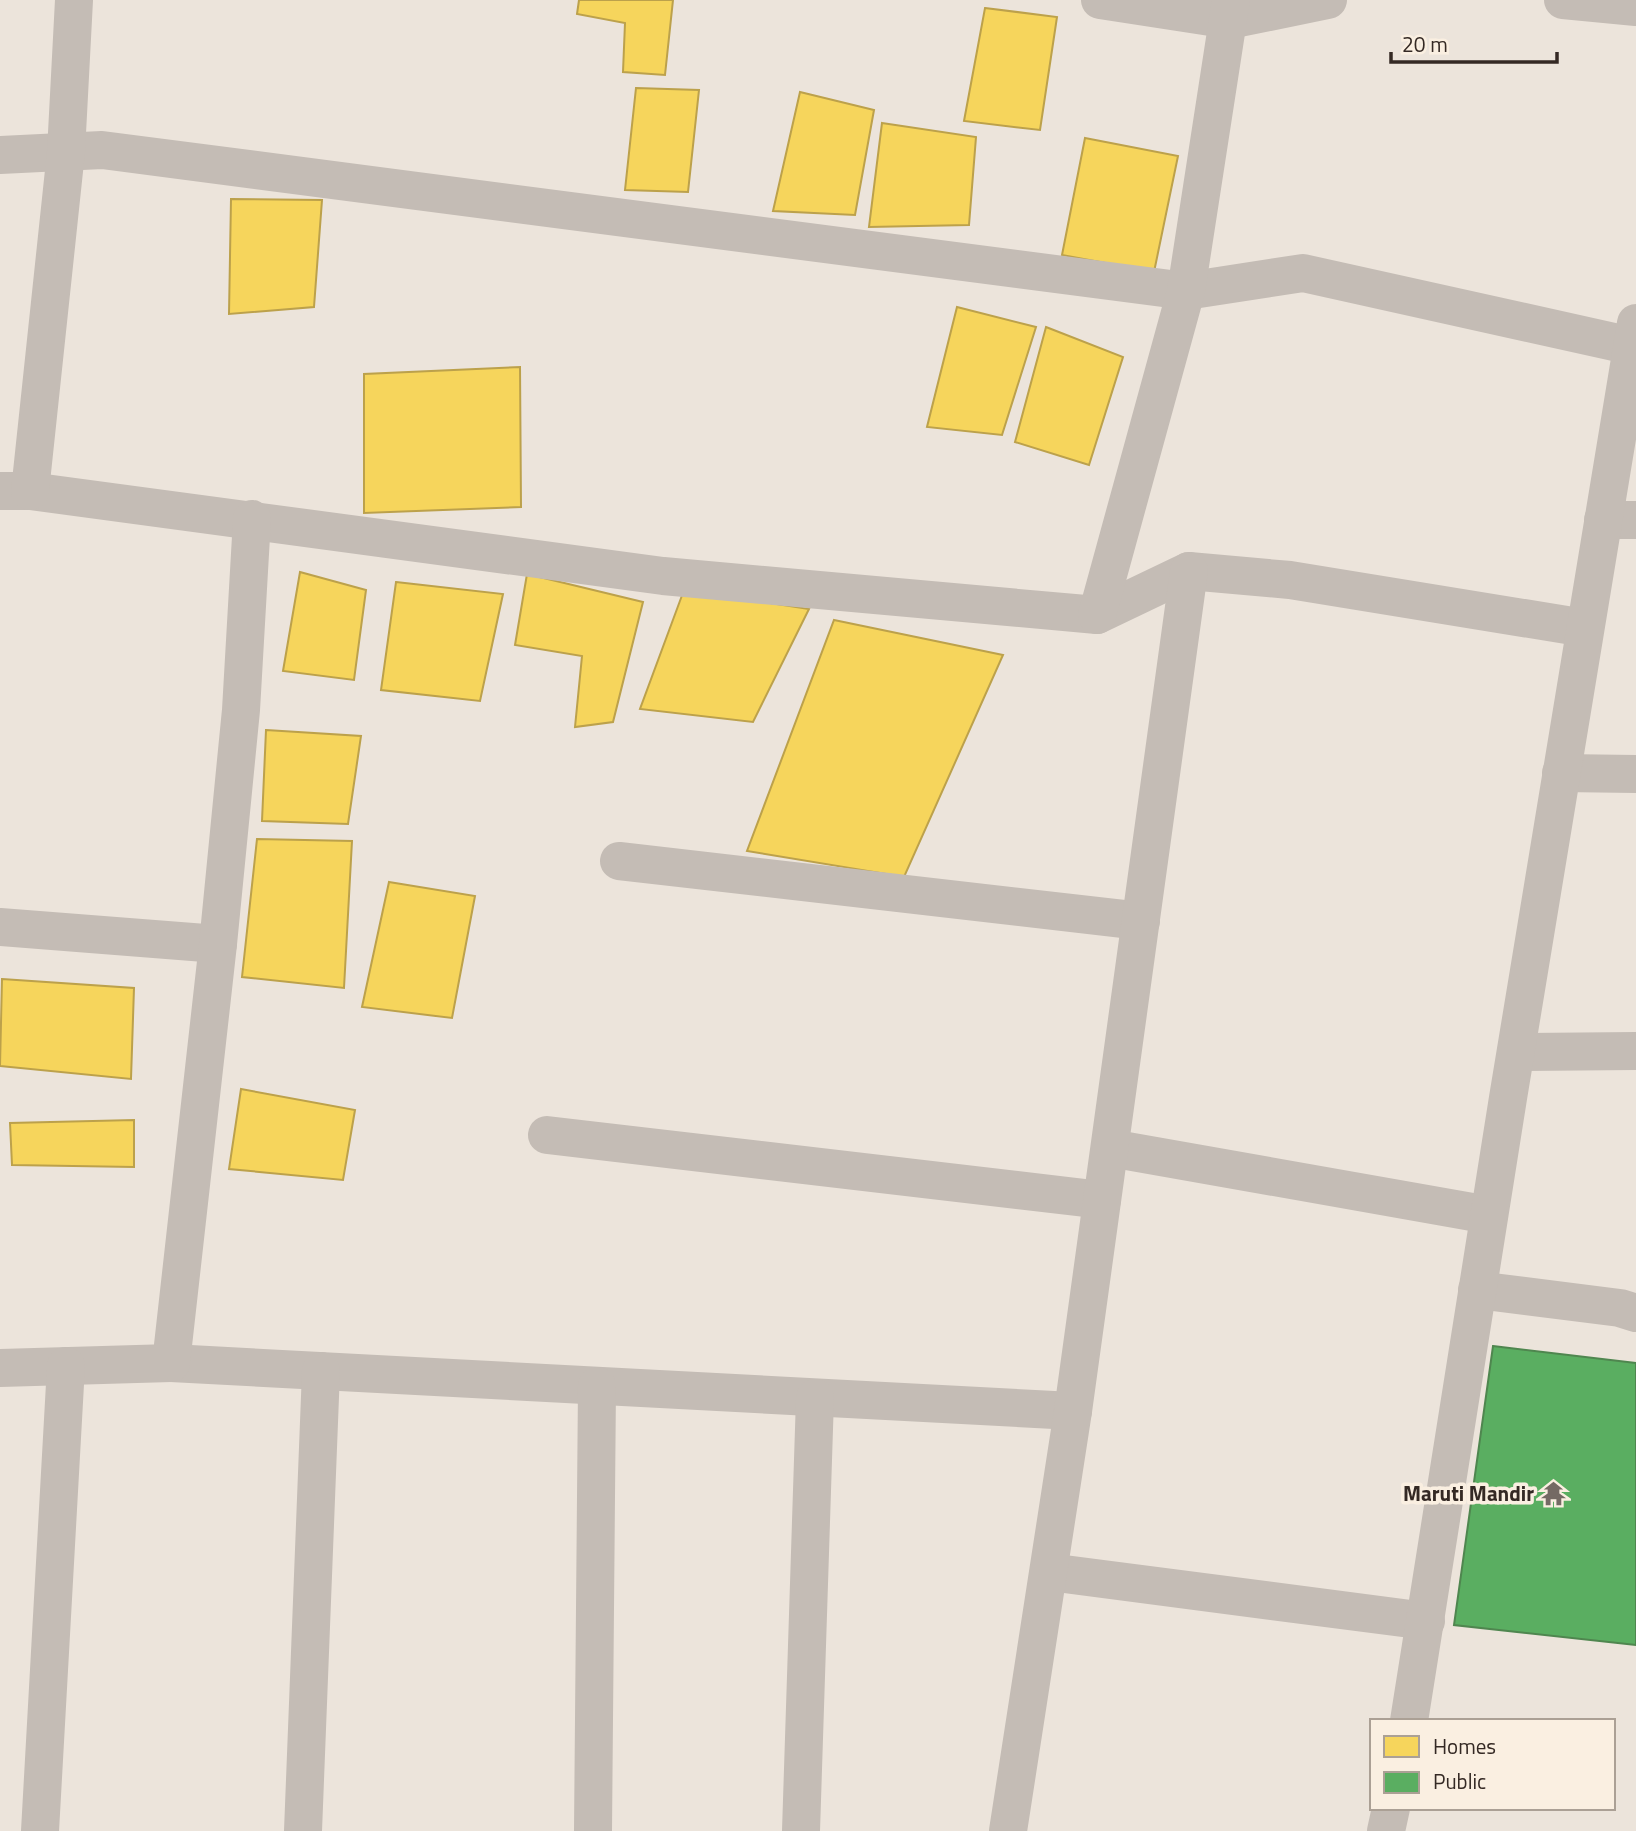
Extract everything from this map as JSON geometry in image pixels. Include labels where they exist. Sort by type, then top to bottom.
[{"type":"street","points":[[74,0],[66,152],[15,491],[252,519],[663,576],[1097,615],[1189,571],[1290,580],[1585,628]]},
{"type":"street","points":[[1100,0],[1231,10],[1328,0]]},
{"type":"street","points":[[1563,0],[1636,7]]},
{"type":"street","points":[[1097,615],[1186,291],[1231,10]]},
{"type":"street","points":[[0,155],[102,150],[1186,291],[1303,273],[1634,335],[1620,520],[1585,628],[1409,1719]]},
{"type":"street","points":[[171,1363],[241,710],[252,519]]},
{"type":"street","points":[[1008,1831],[1073,1411],[1189,571]]},
{"type":"street","points":[[1561,774],[1636,774]]},
{"type":"street","points":[[619,861],[1142,921]]},
{"type":"street","points":[[0,927],[218,944]]},
{"type":"street","points":[[1516,1052],[1636,1051]]},
{"type":"street","points":[[547,1136],[1102,1200]]},
{"type":"street","points":[[1110,1148],[1489,1215]]},
{"type":"street","points":[[1478,1290],[1619,1308],[1636,1313]]},
{"type":"street","points":[[0,1368],[171,1363],[1073,1411]]},
{"type":"street","points":[[40,1831],[66,1366]]},
{"type":"street","points":[[303,1831],[321,1371]]},
{"type":"street","points":[[593,1831],[597,1386]]},
{"type":"street","points":[[801,1831],[815,1398]]},
{"type":"street","points":[[1049,1572],[1426,1621]]},
{"type":"street","points":[[1387,1831],[1391,1810]]},
{"type":"building: Homes","points":[[579,0],[673,0],[665,75],[623,72],[625,23],[577,14]]},
{"type":"building: Homes","points":[[985,8],[1057,17],[1040,130],[964,121]]},
{"type":"building: Homes","points":[[636,88],[699,90],[688,192],[625,190]]},
{"type":"building: Homes","points":[[800,92],[874,110],[855,215],[773,211]]},
{"type":"building: Homes","points":[[882,123],[976,137],[969,225],[869,227]]},
{"type":"building: Homes","points":[[1085,138],[1178,156],[1154,272],[1062,255]]},
{"type":"building: Homes","points":[[231,199],[322,200],[314,307],[229,314]]},
{"type":"building: Homes","points":[[957,307],[1036,327],[1002,435],[927,427]]},
{"type":"building: Homes","points":[[1046,327],[1123,357],[1089,465],[1015,442]]},
{"type":"building: Homes","points":[[520,367],[521,507],[364,513],[364,374]]},
{"type":"building: Homes","points":[[300,572],[366,590],[354,680],[283,671]]},
{"type":"building: Homes","points":[[527,574],[643,602],[613,722],[575,727],[582,656],[515,645]]},
{"type":"building: Homes","points":[[396,582],[503,594],[480,701],[381,690]]},
{"type":"building: Homes","points":[[684,590],[809,609],[753,722],[640,709]]},
{"type":"building: Homes","points":[[834,620],[1003,655],[904,877],[747,851]]},
{"type":"building: Homes","points":[[266,730],[361,736],[348,824],[262,821]]},
{"type":"building: Homes","points":[[257,839],[352,841],[344,988],[242,977]]},
{"type":"building: Homes","points":[[389,882],[475,896],[452,1018],[362,1007]]},
{"type":"building: Homes","points":[[2,979],[134,988],[131,1079],[0,1066]]},
{"type":"building: Homes","points":[[241,1089],[355,1110],[343,1180],[229,1169]]},
{"type":"building: Homes","points":[[134,1120],[134,1167],[12,1165],[10,1123]]},
{"type":"building: Public","name":"Maruti Mandir","points":[[1493,1346],[1636,1363],[1636,1645],[1454,1625]]},
{"type":"place","name":"Maruti Mandir","points":[[1554,1494]]}]
